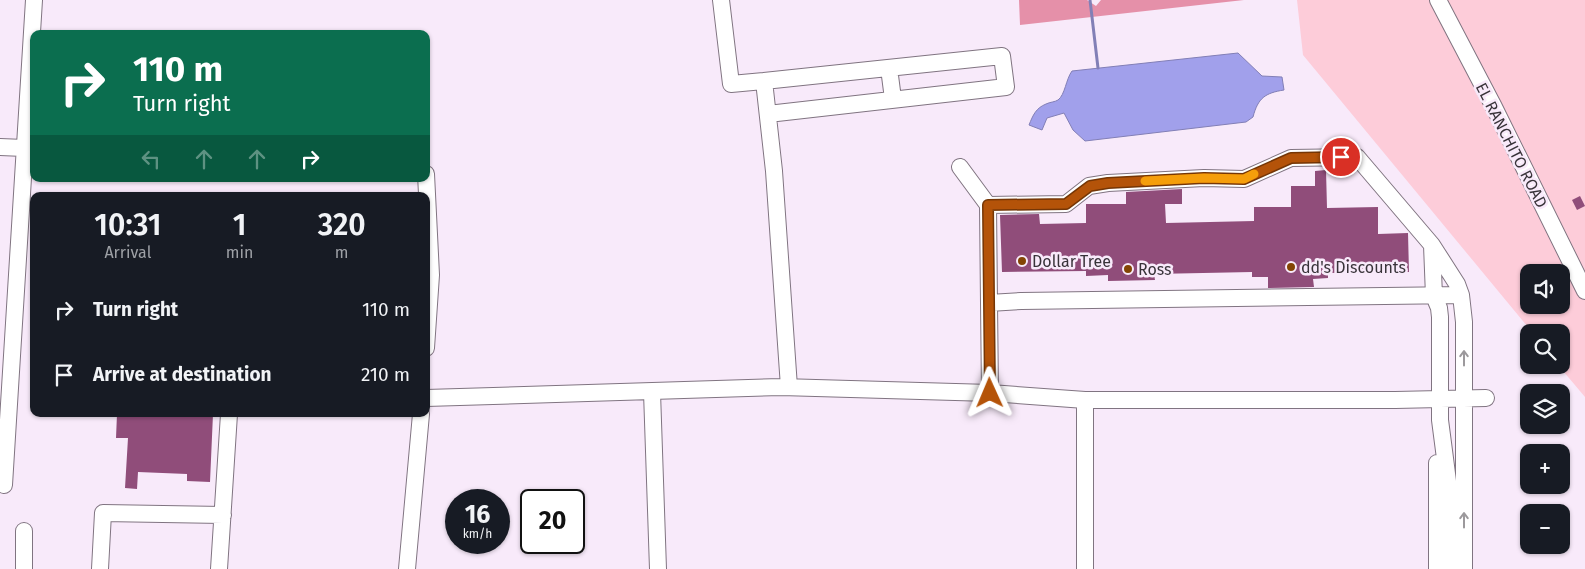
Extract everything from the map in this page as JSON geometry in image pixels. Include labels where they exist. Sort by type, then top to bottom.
[{"type":"street","points":[[32,30],[34,0]]},
{"type":"street","points":[[721,0],[731,84],[1002,56],[1006,87],[768,114]]},
{"type":"street","name":"EL RANCHITO ROAD","points":[[1438,0],[1584,285]]},
{"type":"street","points":[[4,485],[4,414],[30,59]]},
{"type":"street","points":[[889,68],[892,99]]},
{"type":"street","points":[[764,81],[774,171],[789,387]]},
{"type":"street","points":[[0,147],[24,148]]},
{"type":"street","points":[[988,205],[1066,204],[1090,186],[1099,184],[1204,178],[1244,179],[1291,158],[1357,157],[1432,244],[1457,284],[1461,295],[1464,322],[1464,569]]},
{"type":"street","points":[[960,167],[988,205],[990,393]]},
{"type":"street","points":[[1432,244],[1434,296],[1440,317],[1437,434],[1437,569]]},
{"type":"street","points":[[430,255],[430,290]]},
{"type":"street","points":[[989,303],[1029,300],[1461,295]]},
{"type":"street","points":[[430,398],[789,387],[990,393],[1085,400],[1395,400],[1486,398]]},
{"type":"street","points":[[652,392],[658,569]]},
{"type":"street","points":[[1439,398],[1442,441],[1449,489],[1450,569]]},
{"type":"street","points":[[1085,400],[1085,569]]},
{"type":"street","points":[[219,569],[229,417]]},
{"type":"street","points":[[407,569],[421,417]]},
{"type":"street","points":[[100,569],[103,513],[223,515]]},
{"type":"street","points":[[24,531],[24,569]]},
{"type":"shaded area","points":[[1019,0],[1087,0],[1096,6],[1101,0],[1244,0],[1020,25]]},
{"type":"shaded area","points":[[1297,0],[1585,0],[1585,397],[1566,374],[1570,374],[1570,324],[1525,324],[1303,55]]},
{"type":"water","points":[[1238,53],[1262,76],[1282,77],[1284,90],[1263,98],[1257,105],[1253,117],[1246,122],[1085,141],[1073,130],[1064,113],[1047,118],[1042,130],[1029,125],[1037,110],[1060,98],[1072,71]]},
{"type":"building","points":[[1326,170],[1327,208],[1378,207],[1378,234],[1408,233],[1409,272],[1328,273],[1328,278],[1313,279],[1314,287],[1268,288],[1268,277],[1252,277],[1252,272],[1154,274],[1155,280],[1108,281],[1108,275],[1086,276],[1086,271],[1002,272],[1000,215],[1039,214],[1040,224],[1086,223],[1086,204],[1126,204],[1126,192],[1182,189],[1182,204],[1165,204],[1166,223],[1254,221],[1254,207],[1291,207],[1291,186],[1315,186],[1315,171]]},
{"type":"building","points":[[1580,196],[1585,206],[1577,210],[1572,200]]},
{"type":"building","points":[[117,417],[213,417],[210,482],[187,481],[187,474],[138,472],[137,489],[125,488],[128,438],[116,438]]},
{"type":"waterway","points":[[1090,0],[1098,68]]},
{"type":"slow traffic","points":[[1145,181],[1204,178],[1244,179],[1254,174]]},
{"type":"place","name":"Dollar Tree","points":[[1022,261]]},
{"type":"place","name":"dd's Discounts","points":[[1291,267]]},
{"type":"place","name":"Ross","points":[[1128,269]]},
{"type":"route","points":[[990,393],[988,205],[1066,204],[1090,186],[1108,183],[1204,178],[1244,179],[1291,158],[1341,157]]}]
